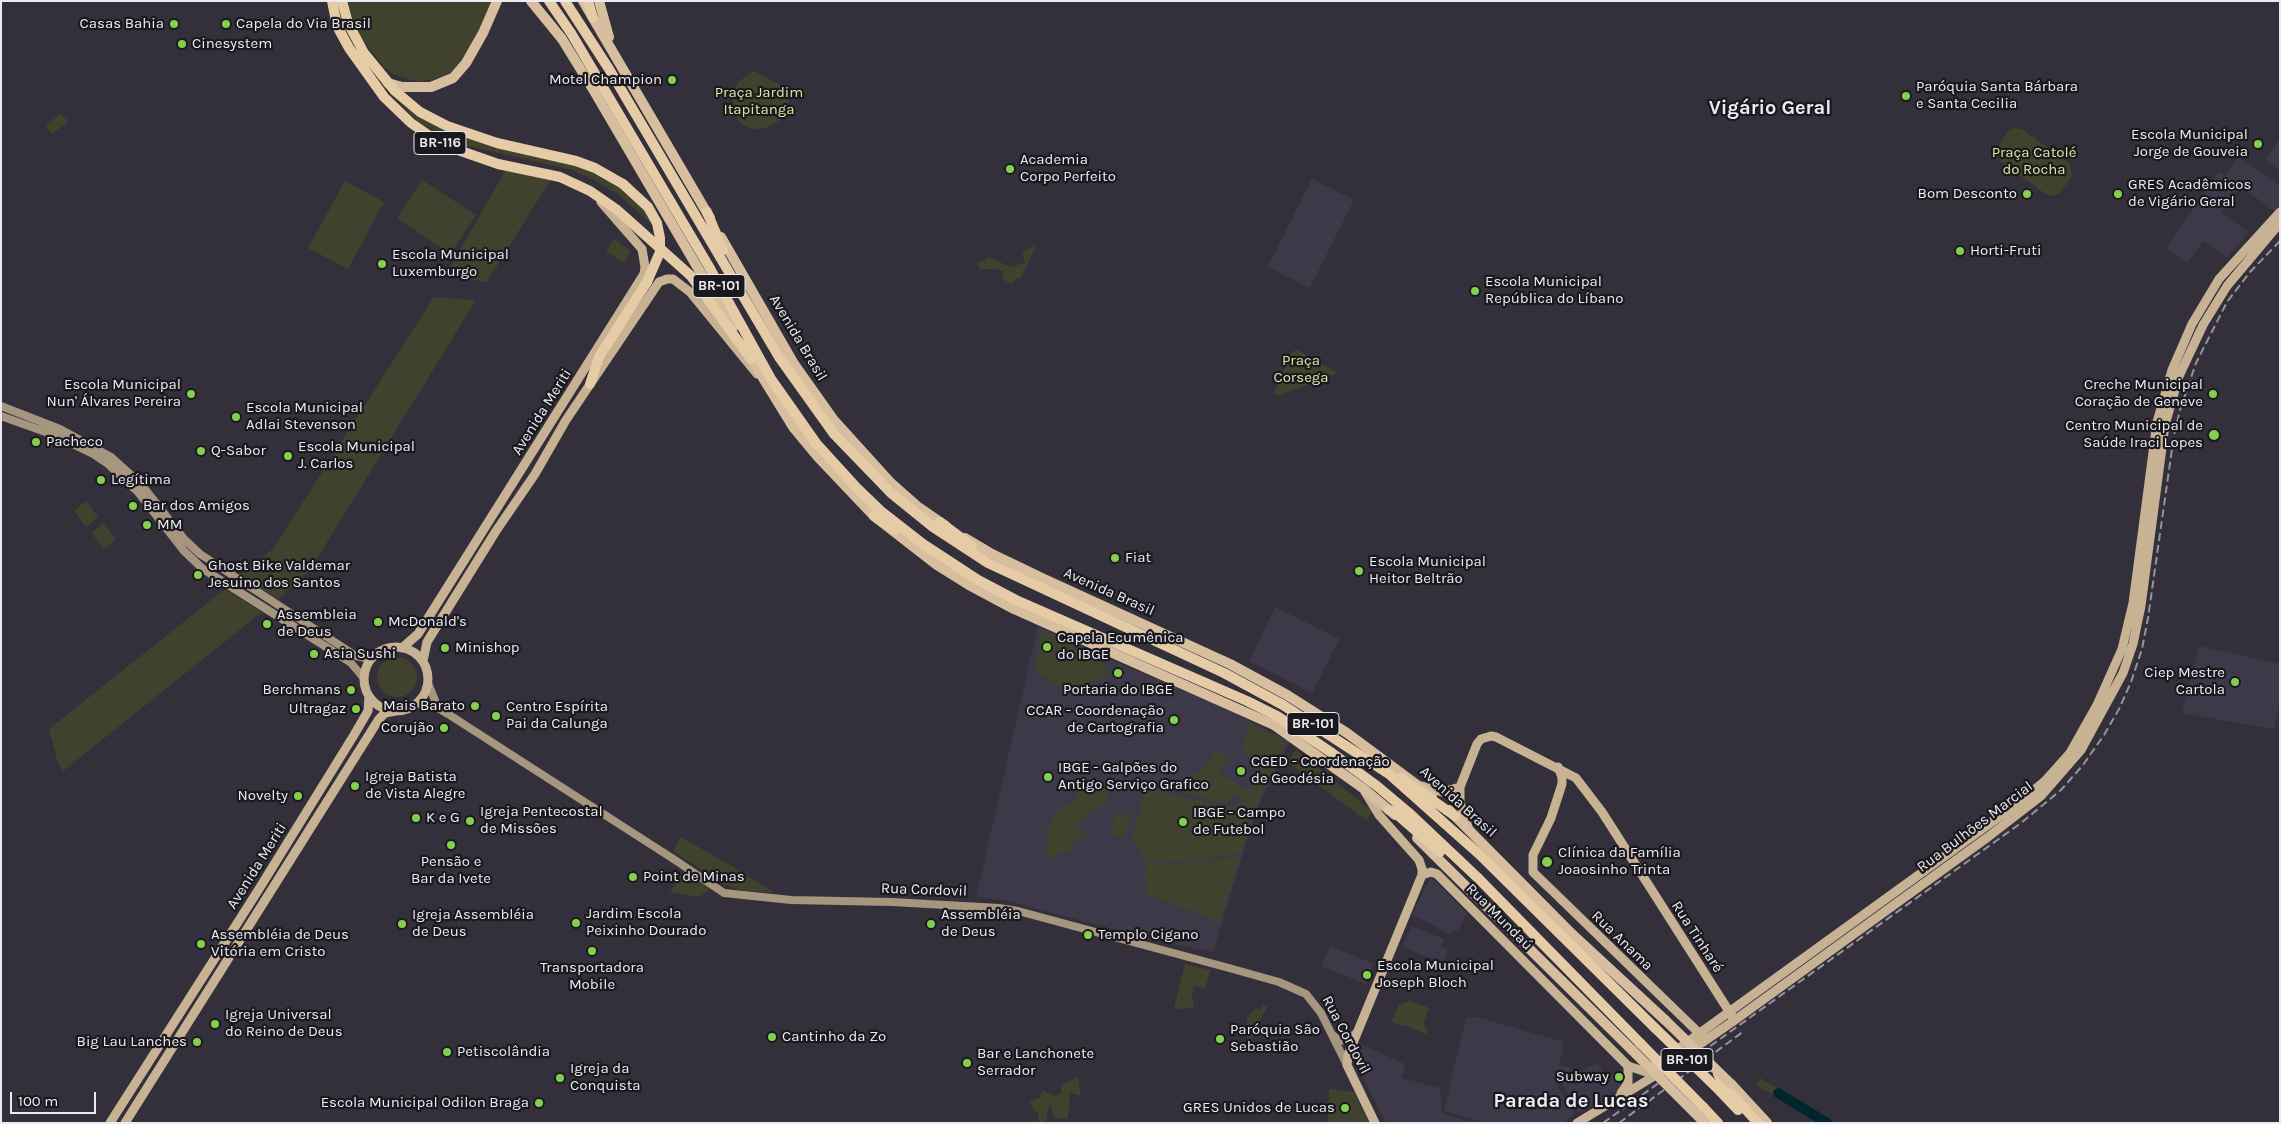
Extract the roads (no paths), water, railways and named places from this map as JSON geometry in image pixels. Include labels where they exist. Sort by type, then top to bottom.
[{"type":"highway","points":[[327,1],[337,26]]},
{"type":"highway","name":"BR-116","points":[[332,1],[337,26],[367,76],[384,97],[411,122],[437,141],[498,164],[560,177],[590,191],[635,224],[691,276],[751,359]]},
{"type":"highway","points":[[342,1],[354,37],[364,53],[388,83],[410,105],[447,126],[496,143],[576,161],[595,168],[623,184],[648,207],[657,223],[660,252],[647,282],[599,357],[590,384]]},
{"type":"highway","points":[[388,83],[402,87],[431,87],[453,78],[466,63],[483,33],[497,1]]},
{"type":"highway","name":"BR-101","points":[[531,1],[562,39],[590,83],[751,359],[793,427],[808,446],[874,516],[905,536],[923,544]]},
{"type":"highway","name":"BR-101","points":[[549,1],[571,33],[708,265],[743,332],[787,404],[816,443],[882,512],[923,544],[960,569],[1016,600],[1247,701],[1277,716],[1377,786],[1479,879],[1636,1047],[1703,1107],[1718,1123]]},
{"type":"highway","name":"Avenida Brasil","points":[[565,1],[610,68],[779,357],[834,434],[862,466],[891,493],[933,527],[1002,570],[1224,674],[1283,705],[1389,774],[1479,854],[1655,1028],[1767,1123]]},
{"type":"highway","name":"Avenida Brasil","points":[[582,1],[707,212],[794,364],[833,420],[891,483],[940,522],[992,554],[1230,664],[1339,728],[1422,786],[1455,816],[1572,934],[1714,1068],[1725,1088],[1750,1123]]},
{"type":"highway","points":[[588,1],[593,18]]},
{"type":"highway","points":[[599,1],[617,60]]},
{"type":"highway","name":"BR-101","points":[[707,212],[755,316]]},
{"type":"highway","points":[[874,516],[902,540],[969,585],[1014,609],[1274,725],[1364,789],[1389,810],[1636,1047],[1705,1123]]},
{"type":"highway","points":[[940,522],[1002,570]]},
{"type":"highway","points":[[1361,756],[1388,768],[1455,816]]},
{"type":"highway","points":[[1389,810],[1393,811],[1471,878],[1479,879]]},
{"type":"highway","points":[[1725,1088],[1758,1123]]},
{"type":"main road","name":"Avenida Meriti","points":[[402,648],[418,634],[644,274],[645,255],[638,243],[590,191]]},
{"type":"main road","name":"Rua Bulhões Marcial","points":[[1732,1016],[2021,801],[2045,781],[2070,753],[2097,706],[2122,649],[2129,625],[2153,442],[2162,399],[2172,370],[2192,324],[2212,289],[2230,265],[2280,212]]},
{"type":"main road","name":"Rua Bulhões Marcial","points":[[1577,1123],[1651,1078],[1732,1016],[2024,810],[2052,785],[2081,750],[2123,673],[2133,644],[2141,606],[2166,425],[2179,376],[2203,325],[2227,286],[2280,223]]},
{"type":"main road","name":"Avenida Meriti","points":[[423,660],[427,642],[496,531],[535,474],[566,420],[659,282],[673,279],[690,292],[740,355],[766,383]]},
{"type":"main road","points":[[1,406],[60,429],[104,452],[126,469],[141,484],[184,539],[200,554],[356,656],[365,658],[376,656]]},
{"type":"main road","points":[[1,416],[54,435],[86,450],[108,464],[138,492],[180,546],[203,569],[350,662],[363,677]]},
{"type":"main road","points":[[428,683],[418,703],[396,711],[382,708],[369,696],[363,677],[369,662],[386,650],[402,648],[410,650],[423,660],[427,670],[428,683],[438,708]]},
{"type":"main road","name":"Avenida Meriti","points":[[110,1123],[259,889],[354,735],[368,711],[369,696]]},
{"type":"main road","name":"Rua Cordovil","points":[[418,703],[438,708],[562,786],[724,893],[792,900],[976,906],[1018,911],[1290,986],[1312,999],[1332,1034],[1375,1123]]},
{"type":"main road","name":"Avenida Meriti","points":[[126,1123],[379,719],[385,713],[396,711]]},
{"type":"main road","name":"Rua Tinharé","points":[[1460,786],[1477,744],[1485,737],[1496,738],[1558,767],[1576,778],[1602,812],[1732,1016]]},
{"type":"main road","points":[[1558,767],[1562,777],[1562,784],[1576,778]]},
{"type":"main road","name":"Rua Anama","points":[[1562,784],[1551,818],[1533,855],[1533,872],[1703,1037]]},
{"type":"main road","points":[[1422,786],[1442,792],[1460,786],[1460,803],[1469,830]]},
{"type":"main road","points":[[1347,1065],[1355,1034],[1422,875],[1418,860],[1379,816],[1364,789]]},
{"type":"main road","name":"Rua Mundaú","points":[[1422,875],[1431,872],[1437,874],[1628,1066]]},
{"type":"main road","points":[[1332,1034],[1338,1040],[1346,1041],[1355,1034]]},
{"type":"main road","name":"Rua Bulhões Marcial","points":[[1628,1066],[1637,1070],[1647,1071],[1703,1037]]},
{"type":"main road","points":[[1617,1097],[1627,1086],[1628,1066]]},
{"type":"waterway","points":[[1778,1093],[1827,1123]]},
{"type":"railway","points":[[1603,1123],[2021,823],[2061,790],[2083,765],[2119,709],[2131,682],[2142,649],[2174,435],[2180,410],[2196,363],[2227,302],[2250,272],[2280,241]]},
{"type":"railway","points":[[1619,1123],[1744,1031]]},
{"type":"place","name":"Casas Bahia","points":[[174,24]]},
{"type":"place","name":"Capela do Via Brasil","points":[[226,24]]},
{"type":"place","name":"Cinesystem","points":[[182,44]]},
{"type":"place","name":"Motel Champion","points":[[672,80]]},
{"type":"place","name":"Paróquia Santa Bárbara e Santa Cecilia","points":[[1906,96]]},
{"type":"place","name":"Escola Municipal Jorge de Gouveia","points":[[2258,144]]},
{"type":"place","name":"Academia Corpo Perfeito","points":[[1010,169]]},
{"type":"place","name":"Bom Desconto","points":[[2027,194]]},
{"type":"place","name":"GRES Acadêmicos de Vigário Geral","points":[[2118,194]]},
{"type":"place","name":"Horti-Fruti","points":[[1960,251]]},
{"type":"place","name":"Escola Municipal Luxemburgo","points":[[382,264]]},
{"type":"place","name":"Escola Municipal República do Líbano","points":[[1475,291]]},
{"type":"place","name":"Escola Municipal Nun' Álvares Pereira","points":[[191,394]]},
{"type":"place","name":"Creche Municipal Coração de Geneve","points":[[2213,394]]},
{"type":"place","name":"Escola Municipal Adlai Stevenson","points":[[236,417]]},
{"type":"place","name":"Centro Municipal de Saúde Iraci Lopes","points":[[2214,435]]},
{"type":"place","name":"Pacheco","points":[[36,442]]},
{"type":"place","name":"Q-Sabor","points":[[201,451]]},
{"type":"place","name":"Escola Municipal J. Carlos","points":[[288,456]]},
{"type":"place","name":"Legítima","points":[[101,480]]},
{"type":"place","name":"Bar dos Amigos","points":[[133,506]]},
{"type":"place","name":"MM","points":[[147,525]]},
{"type":"place","name":"Fiat","points":[[1115,558]]},
{"type":"place","name":"Escola Municipal Heitor Beltrão","points":[[1359,571]]},
{"type":"place","name":"Ghost Bike Valdemar Jesuino dos Santos","points":[[198,575]]},
{"type":"place","name":"McDonald's","points":[[378,622]]},
{"type":"place","name":"Assembleia de Deus","points":[[267,624]]},
{"type":"place","name":"Capela Ecumênica do IBGE","points":[[1047,647]]},
{"type":"place","name":"Minishop","points":[[445,648]]},
{"type":"place","name":"Asia Sushi","points":[[314,654]]},
{"type":"place","name":"Portaria do IBGE","points":[[1118,673]]},
{"type":"place","name":"Ciep Mestre Cartola","points":[[2235,682]]},
{"type":"place","name":"Berchmans","points":[[351,690]]},
{"type":"place","name":"Mais Barato","points":[[475,706]]},
{"type":"place","name":"Ultragaz","points":[[356,709]]},
{"type":"place","name":"Centro Espírita Pai da Calunga","points":[[496,716]]},
{"type":"place","name":"CCAR - Coordenação de Cartografia","points":[[1174,720]]},
{"type":"place","name":"Corujão","points":[[444,728]]},
{"type":"place","name":"CGED - Coordenação de Geodésia","points":[[1241,771]]},
{"type":"place","name":"IBGE - Galpões do Antigo Serviço Grafico","points":[[1048,777]]},
{"type":"place","name":"Igreja Batista de Vista Alegre","points":[[355,786]]},
{"type":"place","name":"Novelty","points":[[298,796]]},
{"type":"place","name":"K e G","points":[[416,818]]},
{"type":"place","name":"Igreja Pentecostal de Missões","points":[[470,821]]},
{"type":"place","name":"IBGE - Campo de Futebol","points":[[1183,822]]},
{"type":"place","name":"Pensão e Bar da Ivete","points":[[451,845]]},
{"type":"place","name":"Clínica da Família Joaosinho Trinta","points":[[1547,862]]},
{"type":"place","name":"Point de Minas","points":[[633,877]]},
{"type":"place","name":"Jardim Escola Peixinho Dourado","points":[[576,923]]},
{"type":"place","name":"Igreja Assembléia de Deus","points":[[402,924]]},
{"type":"place","name":"Assembléia de Deus","points":[[931,924]]},
{"type":"place","name":"Templo Cigano","points":[[1088,935]]},
{"type":"place","name":"Assembléia de Deus Vitória em Cristo","points":[[201,944]]},
{"type":"place","name":"Transportadora Mobile","points":[[592,951]]},
{"type":"place","name":"Escola Municipal Joseph Bloch","points":[[1367,975]]},
{"type":"place","name":"Igreja Universal do Reino de Deus","points":[[215,1024]]},
{"type":"place","name":"Cantinho da Zo","points":[[772,1037]]},
{"type":"place","name":"Paróquia São Sebastião","points":[[1220,1039]]},
{"type":"place","name":"Big Lau Lanches","points":[[197,1042]]},
{"type":"place","name":"Petiscolândia","points":[[447,1052]]},
{"type":"place","name":"Bar e Lanchonete Serrador","points":[[967,1063]]},
{"type":"place","name":"Subway","points":[[1619,1077]]},
{"type":"place","name":"Igreja da Conquista","points":[[560,1078]]},
{"type":"place","name":"Escola Municipal Odilon Braga","points":[[539,1103]]},
{"type":"place","name":"GRES Unidos de Lucas","points":[[1345,1108]]},
{"type":"district","name":"Vigário Geral","points":[[1770,108]]},
{"type":"district","name":"Parada de Lucas","points":[[1571,1101]]},
{"type":"park label","name":"Praça Jardim Itapitanga","points":[[759,102]]},
{"type":"park label","name":"Praça Catolé do Rocha","points":[[2034,162]]},
{"type":"park label","name":"Praça Corsega","points":[[1301,370]]}]
